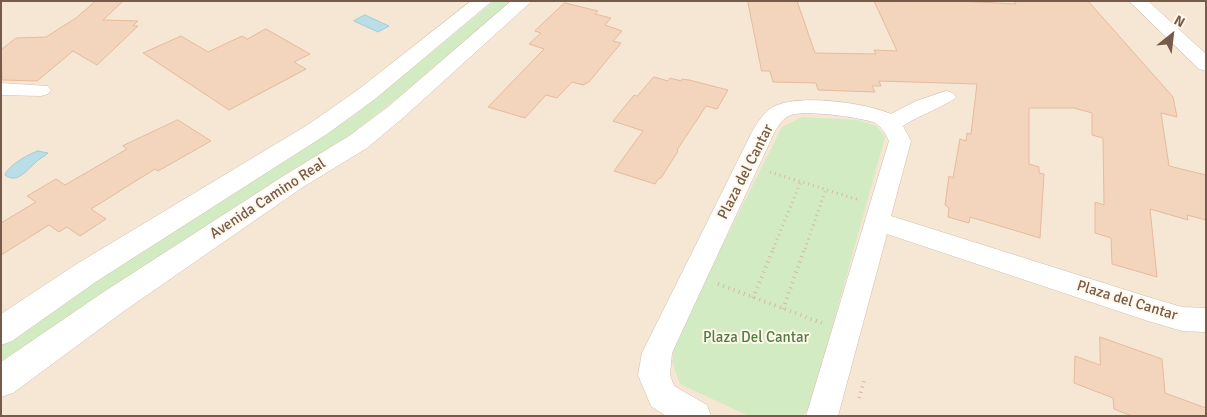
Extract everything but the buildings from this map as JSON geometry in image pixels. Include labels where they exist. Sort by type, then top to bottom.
[{"type":"main road","name":"Avenida Camino Real","points":[[1,331],[86,273],[318,130],[367,94],[483,1]]},
{"type":"main road","name":"Avenida Camino Real","points":[[1,382],[129,291],[294,181],[358,142],[396,112],[523,1]]},
{"type":"street","points":[[1138,1],[1206,65]]},
{"type":"street","points":[[1,89],[42,90]]},
{"type":"street","points":[[822,416],[900,141],[891,125],[901,116],[919,106],[946,97]]},
{"type":"street","name":"Plaza del Cantar","points":[[695,416],[662,396],[654,375],[657,353],[764,130],[774,116],[786,109],[798,108],[860,112],[881,118],[891,125]]},
{"type":"street","name":"Plaza del Cantar","points":[[880,214],[1148,309],[1182,319],[1206,320]]},
{"type":"path","points":[[748,165],[826,189],[880,214]]},
{"type":"path","points":[[753,298],[801,181]]},
{"type":"path","points":[[783,309],[826,189]]},
{"type":"path","points":[[694,275],[846,332]]},
{"type":"path","points":[[856,407],[866,370]]},
{"type":"shaded area","points":[[1,1],[1206,1],[1206,416],[1,416]]},
{"type":"green space","points":[[494,1],[511,1],[401,95],[342,141],[164,254],[1,367],[1,345],[78,290],[354,116]]},
{"type":"green space","name":"Plaza Del Cantar","points":[[802,117],[858,120],[876,126],[885,137],[810,407],[802,416],[749,416],[680,384],[672,362],[676,337],[782,127]]},
{"type":"water","points":[[365,15],[389,26],[378,32],[354,21]]},
{"type":"water","points":[[38,151],[48,153],[21,176],[13,178],[5,175],[19,161]]}]
